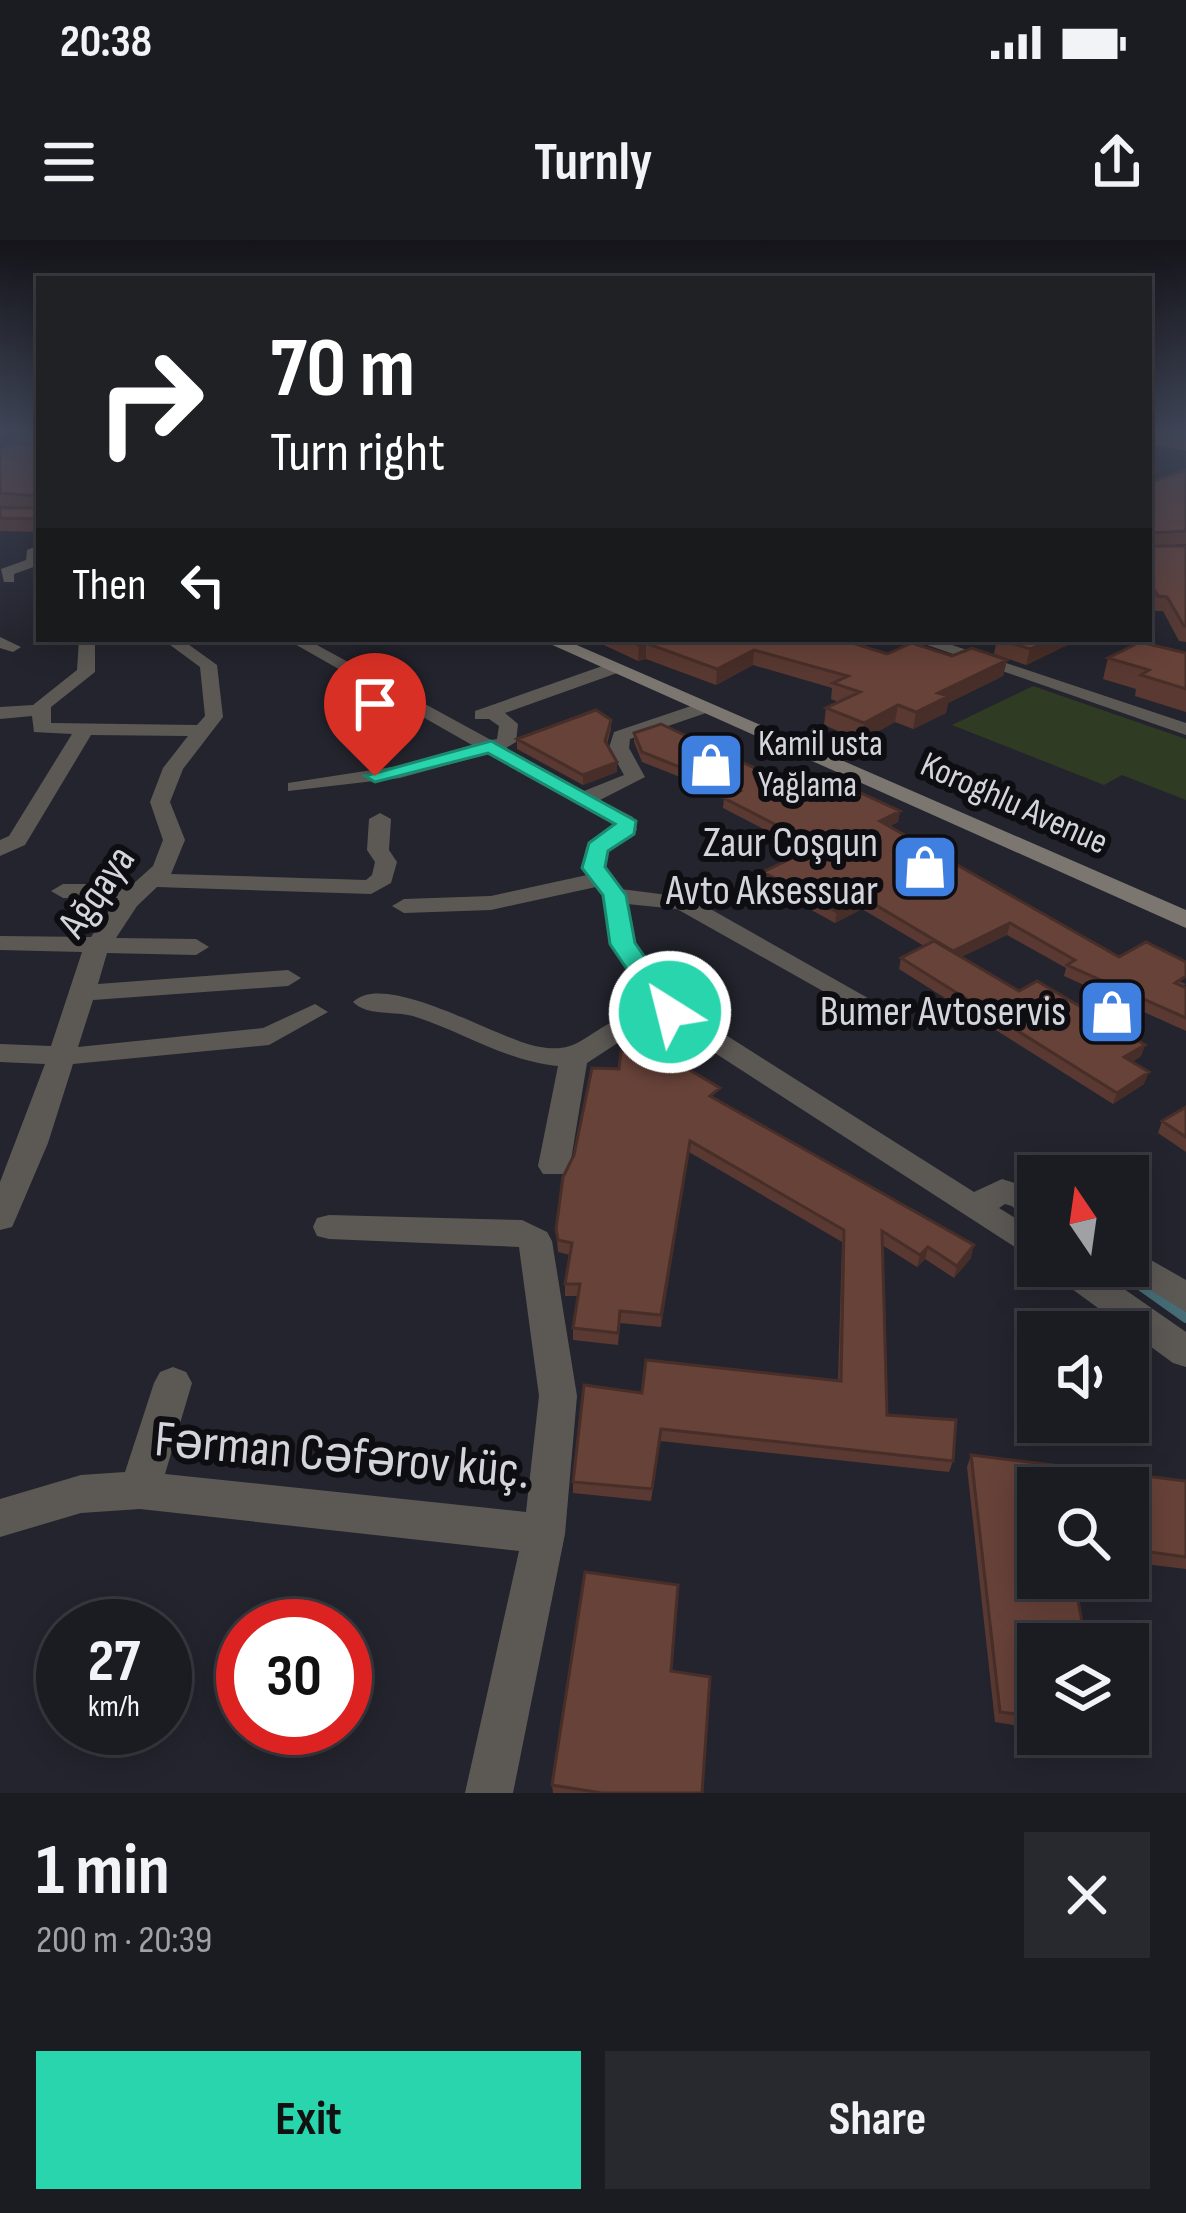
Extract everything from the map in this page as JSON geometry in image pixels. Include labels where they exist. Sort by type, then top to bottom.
[{"type":"street","points":[[9,578],[6,572],[34,562],[36,551]]},
{"type":"street","points":[[0,712],[40,710],[86,672],[87,642]]},
{"type":"street","name":"Ağqaya","points":[[0,1218],[33,1143],[97,949],[174,840],[160,802],[173,768],[214,717],[208,665],[174,642]]},
{"type":"street","points":[[299,642],[628,825],[593,855],[608,887],[622,944],[670,1012],[1017,1235]]},
{"type":"street","name":"Koroghlu Avenue","points":[[555,642],[1186,920]]},
{"type":"street","points":[[927,642],[1186,729]]},
{"type":"street","points":[[451,723],[614,668]]},
{"type":"street","points":[[586,798],[635,777],[619,748],[621,736],[704,708]]},
{"type":"street","points":[[40,710],[41,728],[200,731]]},
{"type":"street","points":[[295,788],[400,772],[491,747],[511,736],[509,724],[492,712]]},
{"type":"street","points":[[2,852],[17,840],[85,729]]},
{"type":"street","points":[[63,891],[145,885],[371,887],[383,878],[386,862],[378,850],[380,819]]},
{"type":"street","points":[[404,906],[491,903],[608,887],[683,903],[869,1006]]},
{"type":"street","points":[[0,943],[97,949],[196,947]]},
{"type":"street","points":[[81,993],[288,978]]},
{"type":"street","points":[[366,1002],[433,1012],[526,1054],[574,1059],[608,1035],[670,1012]]},
{"type":"street","points":[[0,1052],[122,1054],[269,1036],[315,1012]]},
{"type":"street","points":[[554,1166],[574,1059]]},
{"type":"street","points":[[973,1207],[1017,1192]]},
{"type":"street","name":"Fərman Cəfərov küç.","points":[[0,1518],[82,1494],[140,1490],[544,1534],[559,1396],[536,1241],[522,1232],[329,1227]]},
{"type":"street","points":[[1149,1274],[1186,1298]]},
{"type":"street","points":[[1094,1287],[1186,1352]]},
{"type":"street","points":[[140,1490],[173,1383]]},
{"type":"street","points":[[489,1793],[544,1534]]},
{"type":"green space","points":[[1033,686],[1186,739],[1186,800],[1122,775],[1104,785],[952,725]]},
{"type":"building","points":[[1152,503],[1186,503],[1186,531],[1152,533]]},
{"type":"building","points":[[0,508],[36,508],[36,519],[0,518]]},
{"type":"building","points":[[1152,544],[1186,546],[1186,626],[1167,597],[1158,596],[1152,587]]},
{"type":"building","points":[[632,642],[849,642],[887,654],[912,643],[952,656],[972,648],[1007,660],[938,693],[949,696],[916,712],[898,705],[864,723],[826,708],[860,692],[833,683],[848,676],[754,650],[717,669],[646,643]]},
{"type":"building","points":[[1008,642],[1045,642],[1030,649]]},
{"type":"building","points":[[1140,642],[1186,653],[1186,689],[1141,675],[1149,670],[1108,658]]},
{"type":"building","points":[[596,710],[611,720],[605,741],[617,762],[583,775],[517,739]]},
{"type":"building","points":[[661,724],[780,780],[789,776],[836,798],[854,790],[900,811],[880,821],[1119,957],[1146,942],[1186,962],[1186,976],[1175,983],[1186,988],[1186,1018],[1067,965],[1075,960],[1010,923],[953,951],[864,898],[837,912],[763,872],[817,846],[724,798],[740,791],[642,752],[634,733]]},
{"type":"building","points":[[934,941],[1019,991],[1037,981],[1145,1045],[1124,1057],[1149,1072],[1117,1093],[901,958]]},
{"type":"building","points":[[621,1051],[661,1053],[720,1088],[710,1096],[974,1245],[957,1266],[928,1247],[920,1255],[882,1231],[887,1415],[956,1420],[953,1461],[661,1429],[652,1489],[573,1482],[584,1385],[642,1393],[646,1360],[841,1381],[844,1230],[690,1141],[661,1315],[620,1311],[618,1333],[573,1328],[580,1284],[565,1284],[572,1243],[558,1240],[556,1229],[563,1177],[574,1155],[592,1068],[619,1069]]},
{"type":"building","points":[[1186,1107],[1186,1137],[1162,1121]]},
{"type":"building","points":[[971,1455],[1070,1467],[1017,1467],[1017,1599],[1078,1599],[1082,1623],[1017,1623],[1017,1714],[1000,1712]]},
{"type":"building","points":[[1149,1477],[1186,1481],[1186,1557],[1149,1552]]},
{"type":"building","points":[[585,1572],[678,1585],[671,1671],[710,1677],[702,1793],[602,1793],[552,1785]]},
{"type":"waterway","points":[[1142,1287],[1186,1318]]},
{"type":"place","name":"Kamil usta Yağlama","points":[[711,765]]},
{"type":"place","name":"Zaur Coşqun Avto Aksessuar","points":[[925,867]]},
{"type":"place","name":"Bumer Avtoservis","points":[[1112,1012]]},
{"type":"route","points":[[375,776],[491,747],[626,821],[626,830],[597,848],[594,868],[614,895],[622,944],[670,1012]]}]
